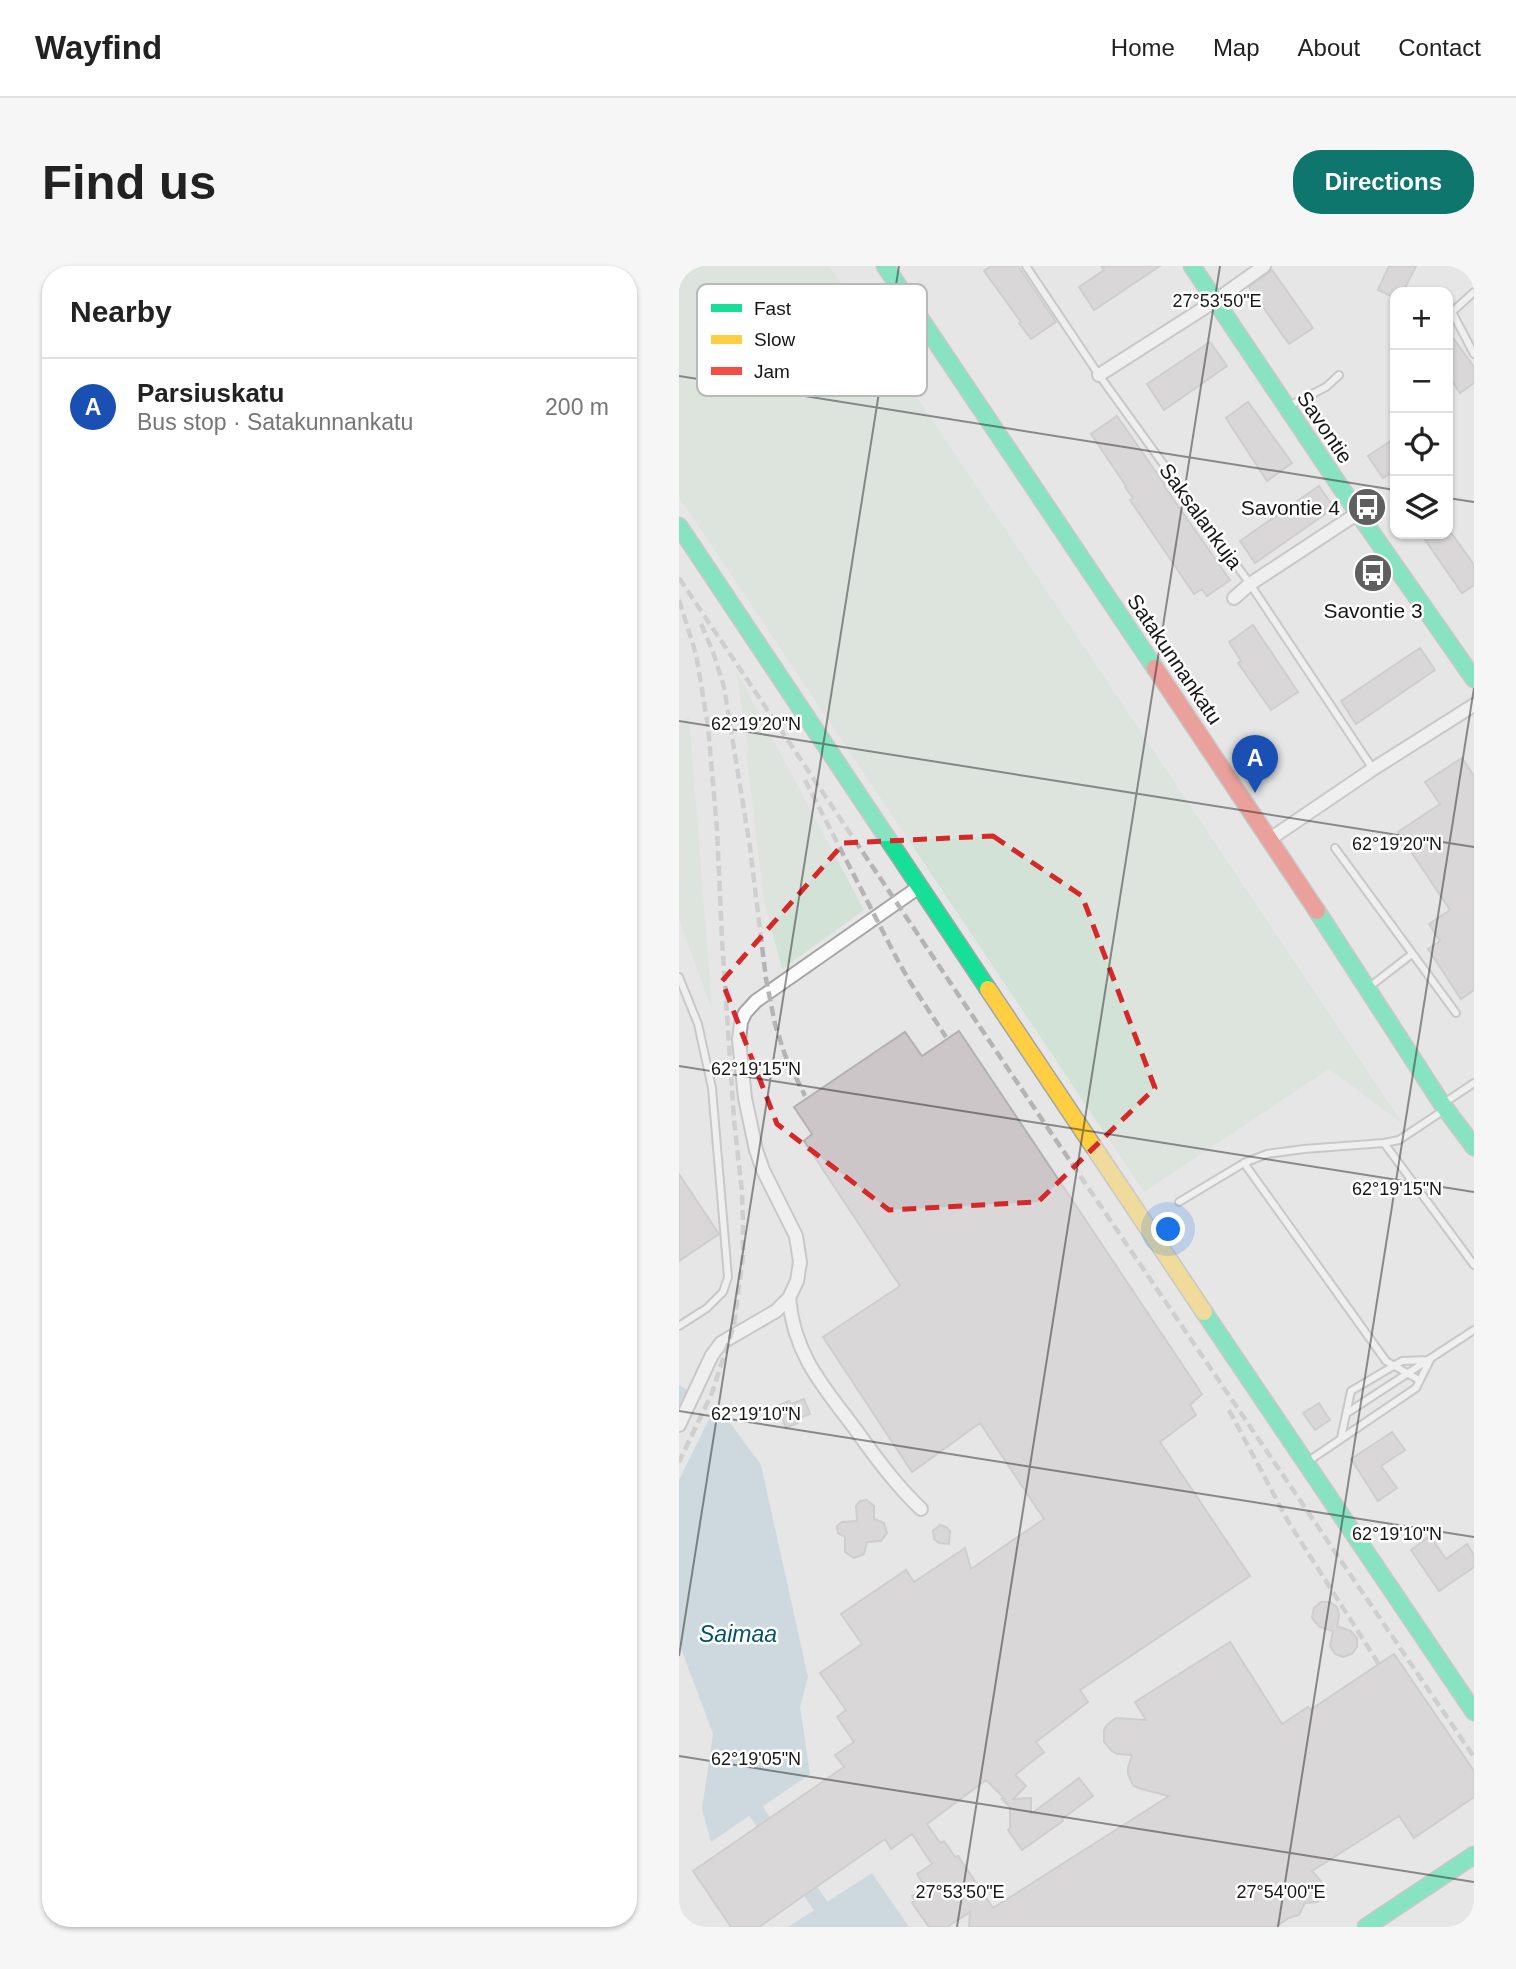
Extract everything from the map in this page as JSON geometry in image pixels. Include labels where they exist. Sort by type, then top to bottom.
[{"type":"street","name":"Satakunnankatu","points":[[885,266],[897,284]]},
{"type":"street","name":"Savontie","points":[[1192,266],[1358,513],[1474,679]]},
{"type":"street","points":[[1099,375],[1215,301],[1264,266]]},
{"type":"street","name":"Satakunnankatu","points":[[927,329],[1270,839],[1444,1106],[1474,1147]]},
{"type":"street","points":[[1234,598],[1250,584],[1358,513]]},
{"type":"street","points":[[679,526],[1474,1712]]},
{"type":"street","points":[[1270,839],[1474,705]]},
{"type":"street","points":[[679,1426],[712,1355],[721,1343],[776,1311],[789,1298],[797,1281],[800,1262],[796,1236],[763,1170],[745,1098],[740,1040],[741,1022],[745,1013],[756,1001],[919,887]]},
{"type":"street","points":[[789,1298],[791,1321],[802,1352],[817,1378],[898,1487],[921,1509]]},
{"type":"street","points":[[1366,1927],[1474,1854]]},
{"type":"lane","name":"Saksalankuja","points":[[1026,266],[1099,375],[1250,584],[1373,769]]},
{"type":"lane","points":[[1474,292],[1452,312],[1474,354]]},
{"type":"lane","points":[[1287,407],[1327,387],[1339,375]]},
{"type":"lane","points":[[1335,848],[1456,1013]]},
{"type":"lane","points":[[1367,989],[1412,954]]},
{"type":"lane","points":[[679,977],[698,1024],[712,1088],[729,1277],[723,1292],[707,1308],[679,1326]]},
{"type":"lane","points":[[1179,1202],[1244,1163],[1267,1154],[1399,1140],[1474,1083]]},
{"type":"lane","points":[[1384,1143],[1474,1265]]},
{"type":"lane","points":[[1244,1163],[1386,1361],[1419,1380]]},
{"type":"lane","points":[[1347,1413],[1474,1330]]},
{"type":"lane","points":[[1341,1438],[1352,1391],[1402,1361],[1430,1360]]},
{"type":"lane","points":[[1305,1463],[1416,1388],[1430,1360]]},
{"type":"highlighted area","points":[[993,836],[1082,896],[1155,1088],[1038,1202],[889,1210],[777,1124],[722,981],[844,843]]},
{"type":"green space","points":[[679,266],[829,266],[841,284],[697,284],[697,396],[916,396],[1403,1124],[1329,1069],[1144,1192],[679,497]]},
{"type":"green space","points":[[736,670],[864,910],[782,969],[764,901],[746,750],[749,753]]},
{"type":"green space","points":[[689,717],[712,1009],[679,920],[679,725]]},
{"type":"water","name":"Saimaa","points":[[679,1385],[720,1409],[761,1465],[808,1677],[800,1707],[810,1774],[711,1842],[702,1809],[713,1734],[679,1643]]},
{"type":"water","points":[[872,1873],[909,1927],[788,1927]]},
{"type":"pier","points":[[689,1386],[717,1403],[679,1480],[679,1407]]},
{"type":"building","points":[[991,266],[1018,266],[1056,322],[1031,339],[984,271]]},
{"type":"building","points":[[1101,266],[1160,266],[1094,310],[1079,287],[1104,270]]},
{"type":"building","points":[[1389,266],[1416,266],[1406,287],[1390,287],[1390,296],[1378,290]]},
{"type":"building","points":[[1272,270],[1313,328],[1289,344],[1249,287]]},
{"type":"building","points":[[1453,338],[1474,367],[1474,383],[1460,393],[1453,382]]},
{"type":"building","points":[[1210,342],[1227,366],[1164,410],[1147,384]]},
{"type":"building","points":[[1248,402],[1292,463],[1267,481],[1226,418]]},
{"type":"building","points":[[1117,416],[1230,580],[1207,596],[1202,589],[1194,594],[1130,500],[1133,498],[1126,486],[1091,434]]},
{"type":"building","points":[[1390,441],[1390,473],[1383,478],[1368,456]]},
{"type":"building","points":[[1319,486],[1334,508],[1255,563],[1240,541]]},
{"type":"building","points":[[1453,535],[1474,565],[1474,585],[1462,593],[1424,539],[1453,539]]},
{"type":"building","points":[[1253,625],[1298,692],[1271,710],[1238,663],[1241,661],[1229,642]]},
{"type":"building","points":[[1420,648],[1435,670],[1356,724],[1341,701]]},
{"type":"building","points":[[1462,758],[1474,776],[1474,990],[1461,999],[1428,949],[1440,941],[1429,924],[1450,910],[1398,832],[1440,804],[1425,782]]},
{"type":"building","points":[[959,1031],[1202,1394],[1190,1405],[1196,1415],[1160,1442],[1250,1576],[1080,1690],[1088,1702],[1036,1742],[1044,1752],[1015,1775],[1026,1786],[1013,1799],[1031,1798],[1031,1814],[1079,1778],[1093,1796],[1062,1819],[1063,1821],[1022,1850],[1008,1830],[1010,1807],[986,1780],[927,1824],[940,1843],[944,1841],[955,1857],[958,1856],[993,1908],[1169,1796],[1133,1785],[1128,1774],[1132,1755],[1117,1754],[1104,1742],[1104,1730],[1116,1718],[1146,1720],[1135,1702],[1230,1642],[1282,1724],[1308,1707],[1310,1710],[1394,1654],[1474,1771],[1474,1797],[1414,1838],[1399,1816],[1312,1871],[1326,1887],[1324,1898],[1305,1903],[1299,1915],[1275,1927],[969,1927],[970,1912],[947,1927],[929,1927],[912,1903],[915,1901],[912,1896],[926,1888],[917,1874],[932,1864],[912,1834],[891,1849],[885,1839],[759,1927],[731,1927],[693,1871],[844,1767],[835,1755],[854,1742],[837,1717],[846,1710],[820,1673],[862,1644],[841,1614],[906,1570],[914,1582],[965,1548],[971,1569],[1044,1519],[980,1423],[912,1472],[823,1337],[900,1286],[804,1141],[812,1134],[794,1107],[905,1032],[922,1056]]},
{"type":"building","points":[[679,1174],[719,1234],[679,1261]]},
{"type":"building","points":[[804,1399],[810,1414],[796,1419],[798,1423],[786,1428],[777,1406]]},
{"type":"building","points":[[1319,1403],[1330,1420],[1315,1430],[1303,1413]]},
{"type":"building","points":[[1392,1432],[1405,1450],[1381,1466],[1397,1488],[1378,1501],[1351,1459]]},
{"type":"building","points":[[867,1500],[874,1506],[874,1519],[884,1523],[887,1533],[881,1541],[867,1542],[864,1554],[854,1558],[845,1552],[845,1537],[838,1533],[837,1526],[842,1522],[857,1521],[856,1506],[860,1501]]},
{"type":"building","points":[[940,1525],[950,1531],[949,1544],[939,1543],[934,1539],[933,1531]]},
{"type":"building","points":[[1430,1536],[1446,1559],[1467,1544],[1474,1555],[1474,1567],[1439,1591],[1411,1550]]},
{"type":"building","points":[[1321,1602],[1330,1602],[1337,1607],[1337,1626],[1351,1631],[1357,1638],[1357,1647],[1352,1654],[1343,1657],[1335,1654],[1330,1646],[1333,1631],[1320,1627],[1314,1621],[1314,1608]]},
{"type":"waterway","points":[[756,1811],[774,1838]]},
{"type":"waterway","points":[[799,1874],[835,1927]]},
{"type":"railway","points":[[679,578],[1474,1757]]},
{"type":"railway","points":[[679,600],[696,654],[708,726],[743,1225],[743,1256],[734,1325],[712,1393],[679,1462]]},
{"type":"railway","points":[[701,624],[724,687],[750,847],[766,979],[775,1024],[785,1055],[805,1096]]},
{"type":"railway","points":[[805,780],[897,959],[946,1037]]},
{"type":"railway","points":[[1229,1410],[1289,1523],[1380,1666]]},
{"type":"traffic: fast","points":[[885,266],[897,284]]},
{"type":"traffic: fast","points":[[1192,266],[1358,513],[1474,679]]},
{"type":"traffic: fast","points":[[927,329],[1155,668]]},
{"type":"traffic: fast","points":[[679,526],[988,989]]},
{"type":"traffic: fast","points":[[1317,911],[1442,1104],[1474,1147]]},
{"type":"traffic: fast","points":[[1204,1312],[1474,1712]]},
{"type":"traffic: fast","points":[[1366,1927],[1474,1855]]},
{"type":"traffic: slow","points":[[988,989],[1204,1312]]},
{"type":"traffic: jam","points":[[1155,668],[1317,911]]},
{"type":"place","name":"Savontie 4","points":[[1367,507]]},
{"type":"place","name":"Savontie 3","points":[[1373,573]]},
{"type":"place","name":"Parsiuskatu","points":[[1255,793]]}]
